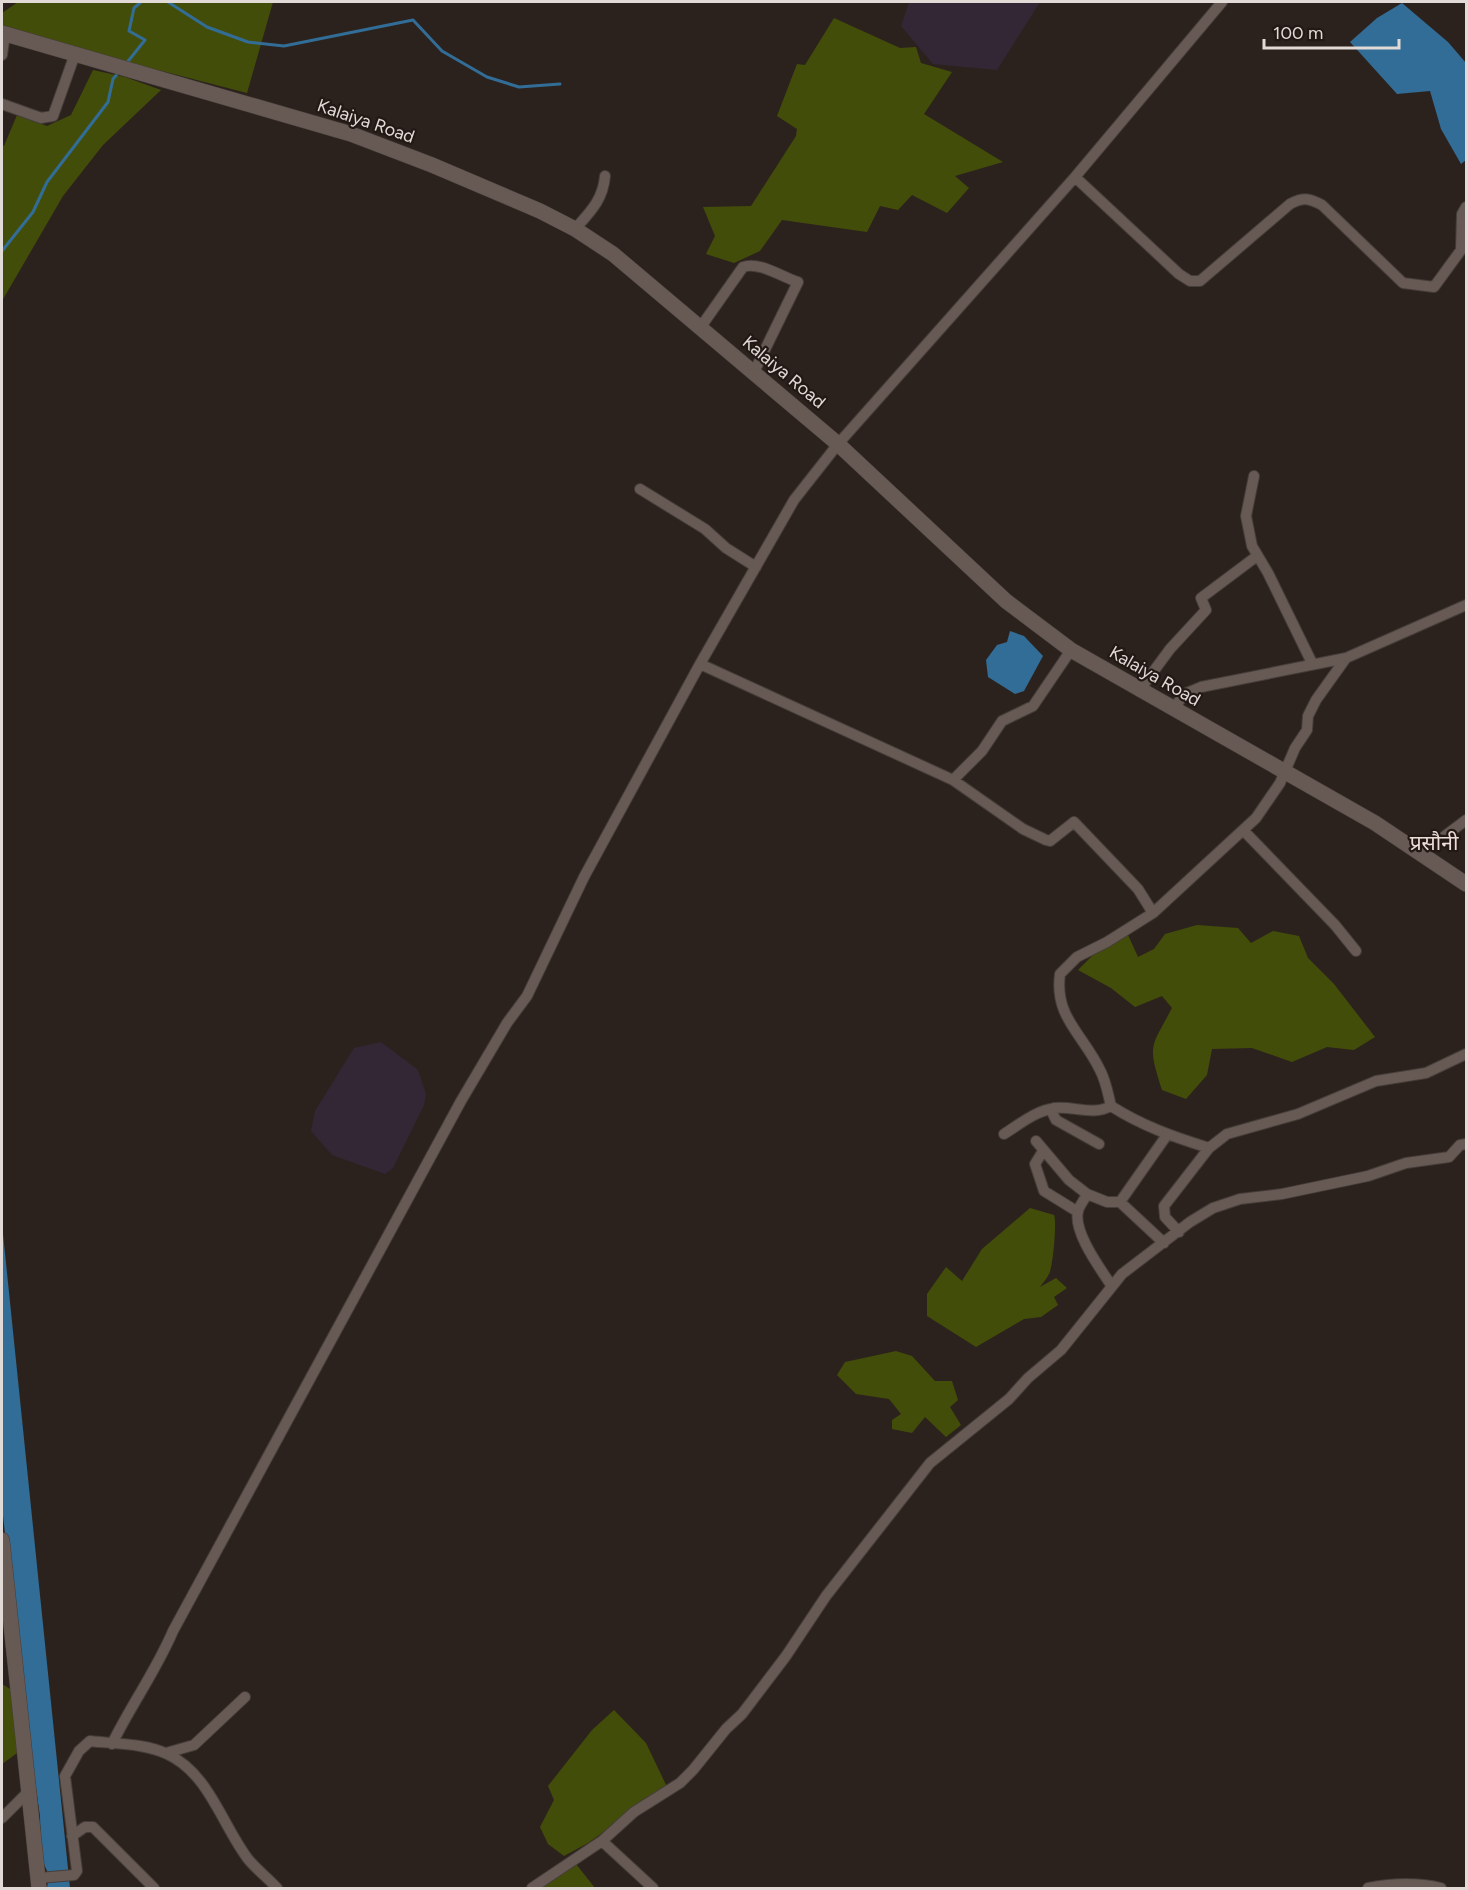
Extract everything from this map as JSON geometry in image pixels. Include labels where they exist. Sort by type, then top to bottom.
[{"type":"main road","name":"Kalaiya Road","points":[[3,33],[351,134],[432,165],[575,228],[613,254],[754,372],[838,444],[976,575],[1071,650],[1139,691],[1375,823],[1467,884]]},
{"type":"main road","points":[[2,1540],[42,1881]]},
{"type":"street","points":[[112,1744],[148,1676],[160,1660],[173,1631],[461,1101],[507,1023],[527,996],[584,877],[700,663],[794,500],[838,444],[1075,177],[1222,2]]},
{"type":"street","points":[[2,55],[3,33]]},
{"type":"street","points":[[2,104],[41,118],[53,116],[75,54]]},
{"type":"street","points":[[575,228],[595,208],[604,186],[605,176]]},
{"type":"street","points":[[1075,177],[1179,274],[1190,281],[1200,280],[1300,198],[1310,199],[1322,205],[1403,283],[1434,287],[1461,250],[1462,214],[1467,207]]},
{"type":"street","points":[[700,328],[743,267],[757,266],[798,282],[754,372]]},
{"type":"street","points":[[1254,476],[1246,516],[1252,546],[1268,573],[1312,663]]},
{"type":"street","points":[[640,489],[705,529],[726,548],[756,567]]},
{"type":"street","points":[[1139,691],[1170,649],[1206,610],[1201,598],[1257,556]]},
{"type":"street","points":[[1173,710],[1184,694],[1201,687],[1346,658],[1467,605]]},
{"type":"street","points":[[953,780],[982,750],[1002,721],[1034,706],[1071,650]]},
{"type":"street","points":[[1209,1148],[1167,1135],[1136,1122],[1111,1106],[1100,1070],[1065,1017],[1059,1000],[1060,974],[1077,957],[1107,942],[1153,913],[1244,831],[1268,803],[1306,730],[1308,716],[1316,700],[1346,658]]},
{"type":"street","points":[[700,663],[953,780],[1023,829],[1046,840],[1050,841],[1074,822],[1138,889],[1153,913]]},
{"type":"street","points":[[1421,854],[1467,820]]},
{"type":"street","points":[[1244,831],[1328,917],[1356,951]]},
{"type":"street","points":[[1179,1232],[1165,1217],[1164,1206],[1209,1148],[1227,1134],[1298,1114],[1376,1081],[1426,1073],[1467,1054]]},
{"type":"street","points":[[1004,1134],[1035,1114],[1054,1108],[1075,1108],[1095,1112],[1111,1106]]},
{"type":"street","points":[[1054,1108],[1052,1112],[1056,1120],[1099,1144]]},
{"type":"street","points":[[1120,1202],[1167,1135]]},
{"type":"street","points":[[1036,1141],[1069,1180],[1087,1194],[1107,1202],[1120,1202],[1164,1243]]},
{"type":"street","points":[[532,1888],[602,1841],[634,1812],[680,1783],[693,1770],[726,1729],[742,1714],[786,1656],[826,1596],[930,1463],[1009,1399],[1028,1378],[1061,1350],[1111,1285],[1213,1208],[1240,1199],[1282,1194],[1368,1176],[1406,1163],[1449,1157],[1460,1145],[1467,1144]]},
{"type":"street","points":[[1043,1151],[1035,1164],[1044,1191],[1078,1212]]},
{"type":"street","points":[[1087,1194],[1078,1212],[1087,1248],[1111,1285]]},
{"type":"street","points":[[166,1753],[194,1745],[245,1697]]},
{"type":"street","points":[[42,1881],[74,1875],[77,1871],[65,1776],[79,1750],[90,1741],[166,1753],[178,1761],[204,1787],[248,1859],[277,1888]]},
{"type":"street","points":[[2,1818],[30,1790]]},
{"type":"street","points":[[72,1836],[85,1827],[93,1827],[154,1888]]},
{"type":"street","points":[[602,1841],[653,1888]]},
{"type":"street","points":[[1368,1888],[1391,1883],[1423,1884],[1441,1888]]},
{"type":"shaded area","points":[[909,2],[1040,2],[997,70],[933,64],[901,26]]},
{"type":"shaded area","points":[[381,1042],[418,1070],[426,1094],[424,1105],[393,1168],[385,1174],[332,1155],[311,1131],[315,1111],[354,1048]]},
{"type":"green space","points":[[18,2],[273,2],[247,93],[100,55],[2,25],[2,13]]},
{"type":"green space","points":[[834,18],[900,48],[916,47],[921,63],[952,72],[924,114],[1003,162],[955,176],[969,188],[947,213],[912,195],[898,210],[880,206],[867,232],[782,220],[760,251],[734,263],[706,254],[715,236],[703,207],[751,206],[796,136],[797,129],[777,116],[797,64],[805,65]]},
{"type":"green space","points":[[93,70],[125,77],[161,90],[103,145],[63,196],[2,301],[2,145],[4,146],[17,115],[47,126],[71,115]]},
{"type":"green space","points":[[1197,925],[1238,928],[1251,943],[1273,931],[1299,936],[1308,958],[1334,984],[1375,1037],[1354,1050],[1327,1047],[1292,1062],[1252,1048],[1212,1049],[1207,1075],[1186,1099],[1162,1090],[1154,1063],[1153,1046],[1172,1008],[1162,996],[1135,1007],[1111,988],[1078,970],[1094,954],[1128,935],[1138,957],[1154,949],[1165,934]]},
{"type":"green space","points":[[1030,1208],[1054,1215],[1052,1263],[1049,1274],[1040,1287],[1056,1278],[1067,1288],[1054,1297],[1058,1305],[1041,1317],[1024,1319],[976,1347],[927,1316],[927,1294],[946,1267],[962,1281],[982,1249]]},
{"type":"green space","points":[[896,1351],[912,1356],[935,1381],[952,1381],[958,1400],[950,1407],[961,1425],[946,1437],[925,1417],[912,1433],[892,1429],[892,1420],[901,1414],[889,1399],[856,1394],[837,1375],[845,1362]]},
{"type":"green space","points":[[2,1684],[15,1692],[20,1751],[2,1764]]},
{"type":"green space","points":[[614,1710],[646,1743],[667,1787],[588,1843],[564,1856],[548,1844],[540,1827],[554,1800],[548,1786],[592,1730]]},
{"type":"green space","points":[[576,1864],[595,1888],[540,1888]]},
{"type":"water","points":[[1402,3],[1448,42],[1466,63],[1466,160],[1461,164],[1441,129],[1430,91],[1397,94],[1350,42],[1377,18]]},
{"type":"water","points":[[1010,631],[1024,636],[1043,656],[1024,691],[1015,694],[988,677],[986,660],[997,645],[1007,642]]},
{"type":"water","points":[[2,1224],[70,1888],[47,1888],[49,1875],[41,1858],[40,1816],[26,1719],[2,1507]]},
{"type":"waterway","points":[[125,65],[145,40],[129,31],[134,8],[141,2]]},
{"type":"waterway","points":[[168,2],[207,27],[248,42],[284,46],[413,20],[442,51],[487,77],[519,87],[560,84]]},
{"type":"waterway","points":[[2,251],[33,212],[47,182],[108,102],[113,79],[119,72]]},
{"type":"district","name":"प्रसौनी","points":[[1434,842]]}]
